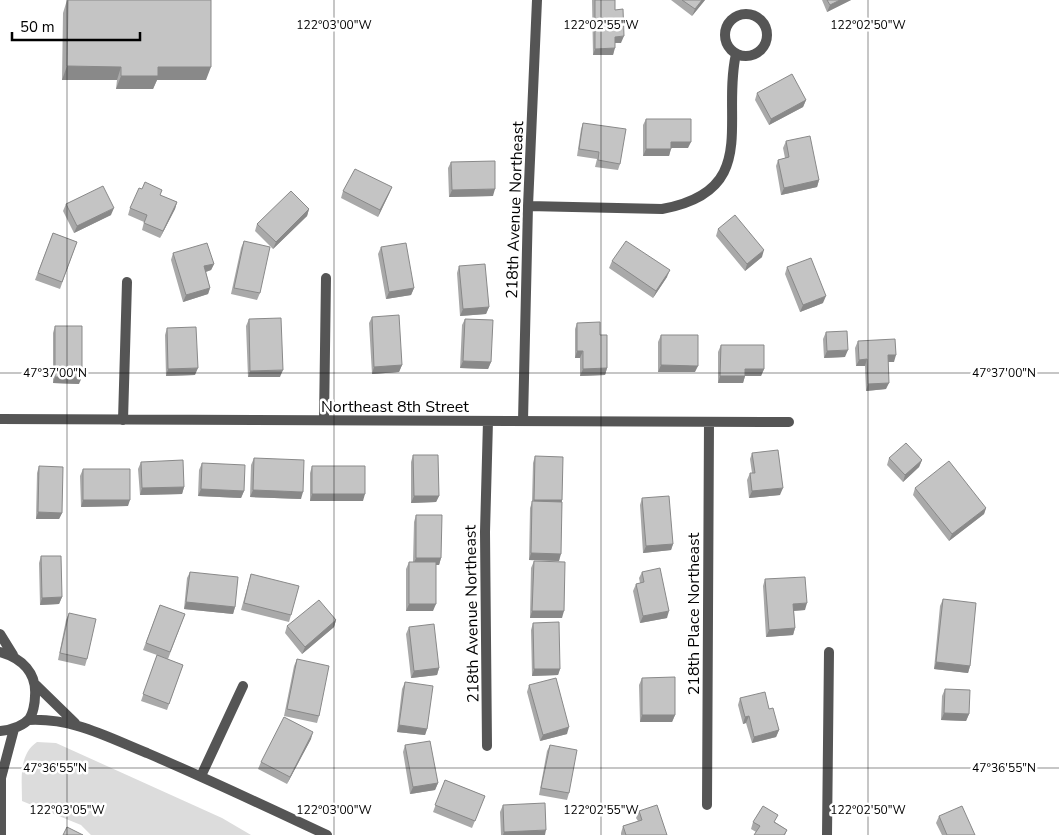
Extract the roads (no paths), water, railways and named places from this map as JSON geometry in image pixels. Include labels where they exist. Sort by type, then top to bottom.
[{"type":"street","name":"218th Avenue Northeast","points":[[523,421],[528,206],[537,0]]},
{"type":"street","points":[[742,15],[756,17],[766,28],[768,35],[763,49],[751,56],[736,54],[730,50],[725,36],[730,22],[742,15]]},
{"type":"street","points":[[528,206],[662,209],[684,205],[707,192],[722,176],[730,155],[734,131],[733,67],[736,54]]},
{"type":"street","points":[[324,420],[326,278]]},
{"type":"street","points":[[123,420],[127,282]]},
{"type":"street","name":"Northeast 8th Street","points":[[0,419],[789,422]]},
{"type":"street","name":"218th Avenue Northeast","points":[[487,746],[485,532],[488,421]]},
{"type":"street","name":"218th Place Northeast","points":[[707,805],[709,423]]},
{"type":"street","points":[[0,634],[13,655],[32,673],[36,685],[34,704],[28,720]]},
{"type":"street","points":[[0,652],[13,655]]},
{"type":"street","points":[[828,835],[829,652]]},
{"type":"street","points":[[36,685],[76,724]]},
{"type":"street","points":[[201,776],[243,686]]},
{"type":"street","points":[[0,731],[14,729],[28,720],[51,719],[76,724],[201,776],[327,835]]},
{"type":"street","points":[[1,835],[1,777],[14,729]]}]
